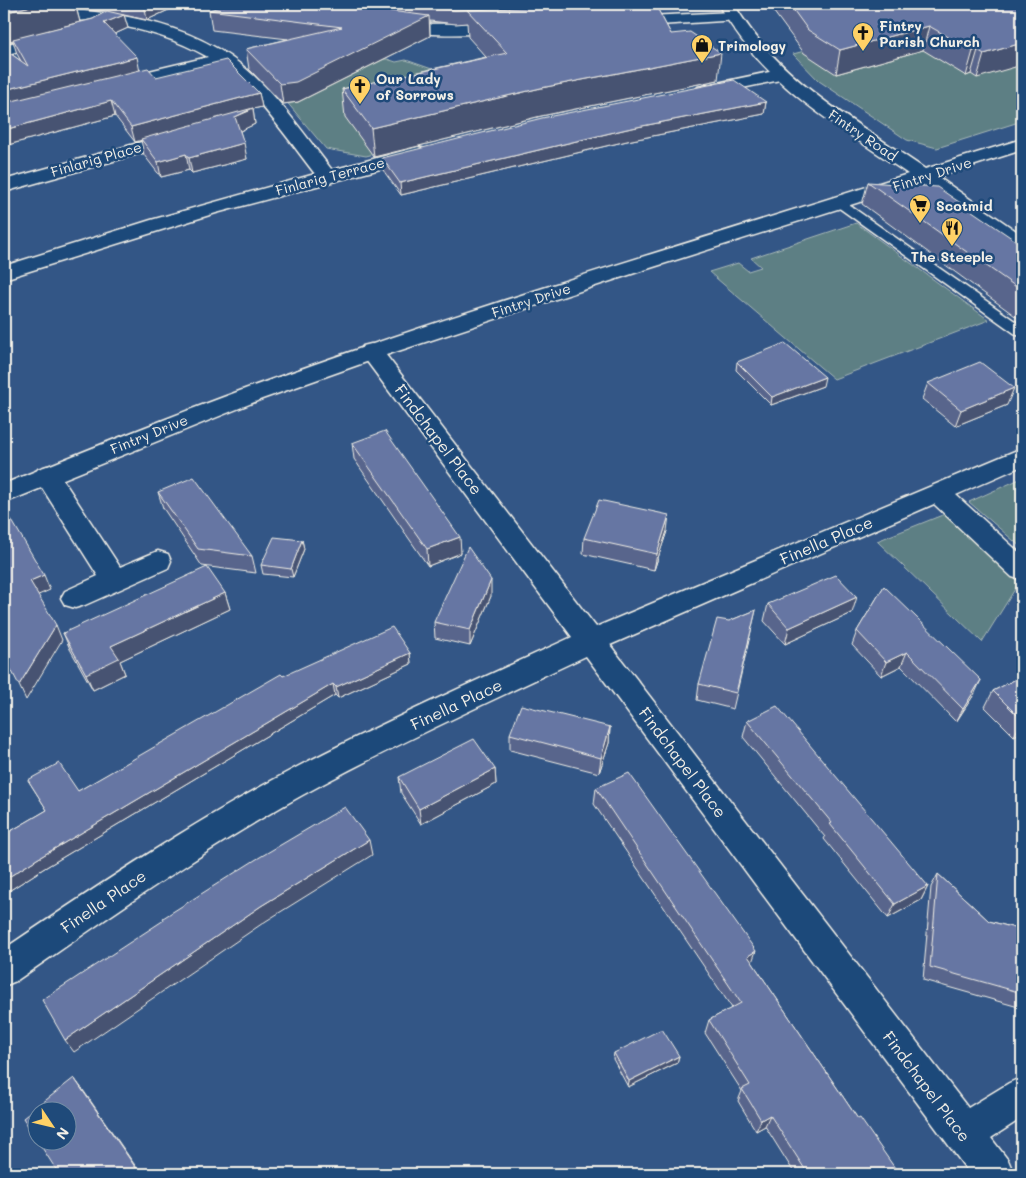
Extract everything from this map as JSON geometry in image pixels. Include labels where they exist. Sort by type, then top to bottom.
[{"type":"street","points":[[53,12],[77,4]]},
{"type":"street","points":[[340,4],[372,19],[426,30],[516,28]]},
{"type":"street","points":[[611,23],[729,10]]},
{"type":"street","name":"Fintry Road","points":[[729,10],[757,52],[779,75],[842,122],[1022,244]]},
{"type":"street","points":[[4,12],[53,12],[112,19],[177,34],[211,50],[248,79],[276,111],[327,176]]},
{"type":"street","points":[[81,30],[112,19]]},
{"type":"street","points":[[4,50],[63,35]]},
{"type":"street","points":[[99,88],[222,58]]},
{"type":"street","points":[[684,95],[779,75]]},
{"type":"street","points":[[256,116],[276,111]]},
{"type":"street","name":"Finlarig Place","points":[[4,186],[199,131]]},
{"type":"street","name":"Fintry Drive","points":[[4,494],[220,406],[371,351],[839,202],[924,177],[1022,144]]},
{"type":"street","name":"Finlarig Terrace","points":[[4,273],[109,238],[327,176],[438,148]]},
{"type":"street","name":"Findchapel Place","points":[[371,351],[994,1174]]},
{"type":"street","name":"Finella Place","points":[[4,969],[156,865],[309,776],[430,716],[591,641],[1022,456]]},
{"type":"street","points":[[47,475],[115,581]]},
{"type":"street","points":[[937,492],[1022,570]]},
{"type":"street","points":[[75,598],[158,561]]},
{"type":"street","points":[[963,1134],[1022,1096]]},
{"type":"lane","points":[[839,202],[1022,332]]},
{"type":"green space","points":[[952,13],[1022,46],[1022,121],[937,148],[907,140],[819,81],[793,54]]},
{"type":"green space","points":[[341,58],[387,59],[396,62],[406,60],[472,83],[512,121],[366,156],[326,149],[265,76]]},
{"type":"green space","points":[[856,223],[989,320],[834,379],[709,272],[738,263],[748,271],[761,267],[751,258]]},
{"type":"green space","points":[[1022,478],[1022,548],[969,502]]},
{"type":"green space","points":[[945,514],[1020,581],[982,642],[877,541]]},
{"type":"building","points":[[4,4],[38,4],[4,13]]},
{"type":"building","points":[[230,4],[361,4],[383,10],[429,16],[296,82],[280,84],[246,49],[342,27],[209,10]]},
{"type":"building","points":[[391,4],[576,4],[455,10]]},
{"type":"building","points":[[602,4],[655,4],[671,34],[690,32],[721,53],[541,88],[371,128],[342,89],[507,53],[467,10]]},
{"type":"building","points":[[789,4],[1022,4],[1022,43],[984,54],[978,50],[973,51],[929,26],[840,50],[808,30]]},
{"type":"building","points":[[107,11],[124,15],[104,23],[137,57],[4,90],[4,49],[28,66],[13,39],[93,19]]},
{"type":"building","points":[[226,60],[259,93],[131,127],[111,101],[4,130],[4,103],[148,68],[156,77]]},
{"type":"building","points":[[734,80],[766,102],[627,129],[400,183],[382,158],[542,118]]},
{"type":"building","points":[[253,108],[235,117],[244,143],[189,158],[186,154],[158,162],[141,139]]},
{"type":"building","points":[[868,182],[937,187],[1022,245],[1022,291]]},
{"type":"building","points":[[785,343],[825,377],[772,397],[737,362]]},
{"type":"building","points":[[980,362],[1014,388],[961,410],[928,383]]},
{"type":"building","points":[[385,431],[460,537],[427,549],[352,443]]},
{"type":"building","points":[[194,477],[252,556],[198,549],[158,492]]},
{"type":"building","points":[[599,500],[669,515],[657,554],[584,538]]},
{"type":"building","points":[[11,519],[44,575],[30,581],[56,625],[19,685],[4,656],[4,536]]},
{"type":"building","points":[[274,537],[302,540],[291,569],[261,565]]},
{"type":"building","points":[[468,547],[491,580],[470,630],[434,622]]},
{"type":"building","points":[[207,567],[225,593],[111,646],[119,658],[86,674],[63,633]]},
{"type":"building","points":[[836,575],[857,597],[789,628],[768,604]]},
{"type":"building","points":[[884,586],[981,680],[963,709],[907,652],[886,662],[857,631]]},
{"type":"building","points":[[756,610],[736,693],[699,684],[717,619],[729,621]]},
{"type":"building","points":[[392,627],[410,653],[336,687],[333,684],[4,880],[4,835],[47,810],[28,780],[59,763],[78,791],[281,674],[283,676]]},
{"type":"building","points":[[1022,676],[1022,720],[993,691]]},
{"type":"building","points":[[521,705],[610,727],[601,758],[510,734]]},
{"type":"building","points":[[777,706],[928,886],[895,904],[830,824],[832,823],[747,721]]},
{"type":"building","points":[[474,739],[495,769],[419,809],[399,777]]},
{"type":"building","points":[[629,773],[756,951],[748,956],[858,1119],[860,1118],[899,1174],[808,1174],[770,1115],[761,1120],[742,1089],[750,1085],[709,1020],[741,1003],[596,788]]},
{"type":"building","points":[[345,807],[369,840],[261,906],[65,1040],[42,1000],[164,920],[163,918],[255,860]]},
{"type":"building","points":[[938,874],[989,921],[1022,930],[1022,993],[930,967]]},
{"type":"building","points":[[662,1029],[679,1056],[629,1081],[614,1053]]},
{"type":"building","points":[[74,1078],[140,1174],[59,1174],[44,1150],[78,1150],[78,1100],[46,1100]]},
{"type":"building","points":[[28,1114],[28,1126],[23,1118]]},
{"type":"place","name":"Fintry Parish Church","points":[[863,52]]},
{"type":"place","name":"Trimology","points":[[702,64]]},
{"type":"place","name":"Our Lady of Sorrows","points":[[360,105]]},
{"type":"place","name":"Scotmid","points":[[920,224]]},
{"type":"place","name":"The Steeple","points":[[952,247]]}]
